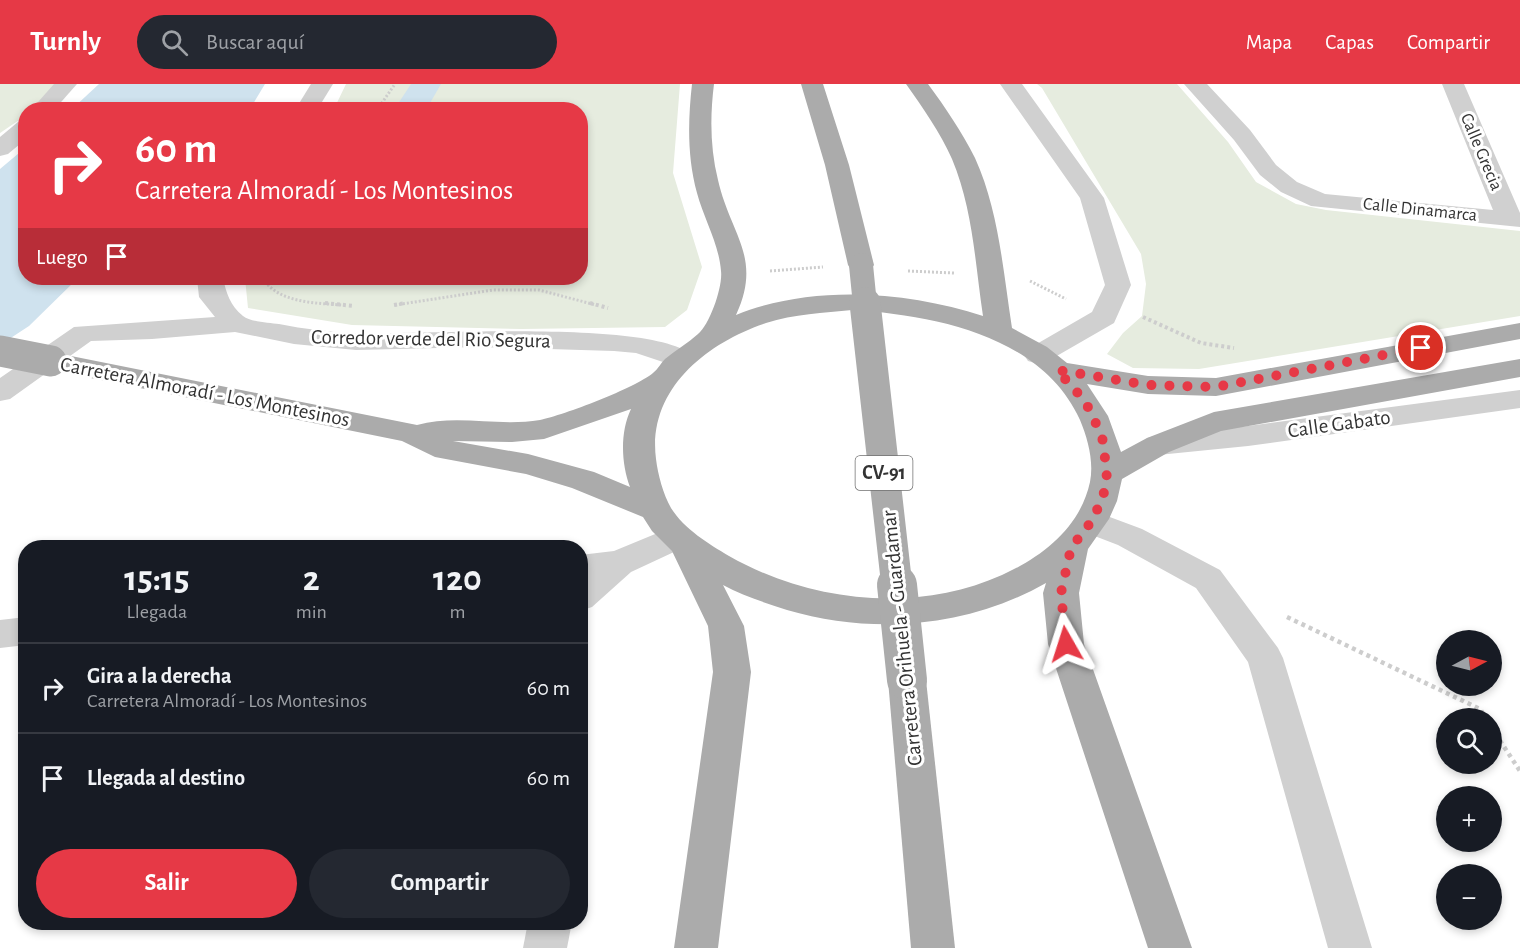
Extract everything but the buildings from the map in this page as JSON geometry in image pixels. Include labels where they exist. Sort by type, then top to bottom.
[{"type":"main road","points":[[703,84],[700,108],[701,147],[709,192],[735,274],[731,297],[712,336]]},
{"type":"main road","name":"Carretera Orihuela - Guardamar","points":[[812,84],[837,165],[861,265],[907,680],[933,948]]},
{"type":"main road","points":[[917,84],[943,119],[963,160],[980,212],[999,333]]},
{"type":"main road","points":[[696,948],[732,672],[726,626],[707,583],[682,541],[655,509],[637,464],[640,420],[660,381],[681,358],[712,336],[754,318],[802,307],[852,302],[903,305],[953,316],[999,333],[1047,362],[1085,401],[1102,436],[1107,473],[1103,498],[1081,535],[1061,593],[1066,644],[1170,948]]},
{"type":"main road","points":[[1047,362],[1148,385],[1216,387],[1520,331]]},
{"type":"main road","name":"Carretera Almoradí - Los Montesinos","points":[[0,351],[410,433],[544,429],[619,403],[660,381]]},
{"type":"main road","points":[[1107,473],[1158,445],[1214,422],[1520,368]]},
{"type":"main road","name":"Carretera Almoradí - Los Montesinos","points":[[410,433],[446,450],[528,464],[583,480],[655,509]]},
{"type":"main road","points":[[682,541],[732,576],[788,598],[851,610],[916,611],[978,600],[1031,578],[1081,535]]},
{"type":"street","points":[[49,102],[66,84]]},
{"type":"street","points":[[311,102],[322,84]]},
{"type":"street","points":[[1011,84],[1092,198],[1118,285],[1104,317],[1047,362]]},
{"type":"street","name":"Calle Dinamarca","points":[[1195,84],[1242,135],[1268,170],[1289,187],[1320,201],[1515,220]]},
{"type":"street","name":"Calle Grecia","points":[[1453,84],[1515,220]]},
{"type":"street","points":[[0,149],[18,134]]},
{"type":"street","points":[[211,285],[213,297],[235,324]]},
{"type":"street","name":"Corredor verde del Rio Segura","points":[[0,392],[84,333],[152,331],[235,324],[294,336],[356,342],[479,339],[639,345],[681,358]]},
{"type":"street","name":"Calle Gabato","points":[[1158,445],[1248,436],[1520,399]]},
{"type":"street","points":[[1081,535],[1130,537],[1208,579],[1265,658],[1350,948]]},
{"type":"street","points":[[588,566],[620,563],[682,541]]},
{"type":"street","points":[[588,591],[620,563]]},
{"type":"street","points":[[0,633],[18,632]]},
{"type":"street","points":[[545,948],[548,930]]},
{"type":"path","points":[[383,102],[395,84]]},
{"type":"path","points":[[735,274],[829,267]]},
{"type":"path","points":[[906,271],[989,274],[1024,278],[1083,307],[1142,316],[1201,343],[1241,349]]},
{"type":"path","points":[[267,285],[270,290],[288,298],[355,306]]},
{"type":"path","points":[[388,306],[493,290],[539,290],[620,312],[633,330],[639,345]]},
{"type":"path","points":[[1281,614],[1477,708]]},
{"type":"path","points":[[1502,744],[1520,771]]},
{"type":"shaded area","points":[[0,84],[74,84],[47,102],[18,102],[18,121],[0,133]]},
{"type":"shaded area","points":[[346,84],[680,84],[673,173],[702,267],[687,310],[665,327],[521,329],[352,325],[248,308],[246,285],[588,285],[588,102],[337,102]]},
{"type":"shaded area","points":[[1037,84],[1177,84],[1228,142],[1256,182],[1296,204],[1326,210],[1520,231],[1520,316],[1199,369],[1133,368],[1107,354],[1123,333],[1142,316],[1146,284],[1141,254],[1042,88]]},
{"type":"water","points":[[99,84],[265,84],[254,102],[80,102]]},
{"type":"water","points":[[18,154],[18,285],[71,285],[29,326],[0,345],[0,169]]},
{"type":"waterway","points":[[415,102],[426,84]]},
{"type":"route","points":[[1066,644],[1061,593],[1071,548],[1091,522],[1103,498],[1107,473],[1102,436],[1085,401],[1057,370],[1148,385],[1216,387],[1421,348]]}]
